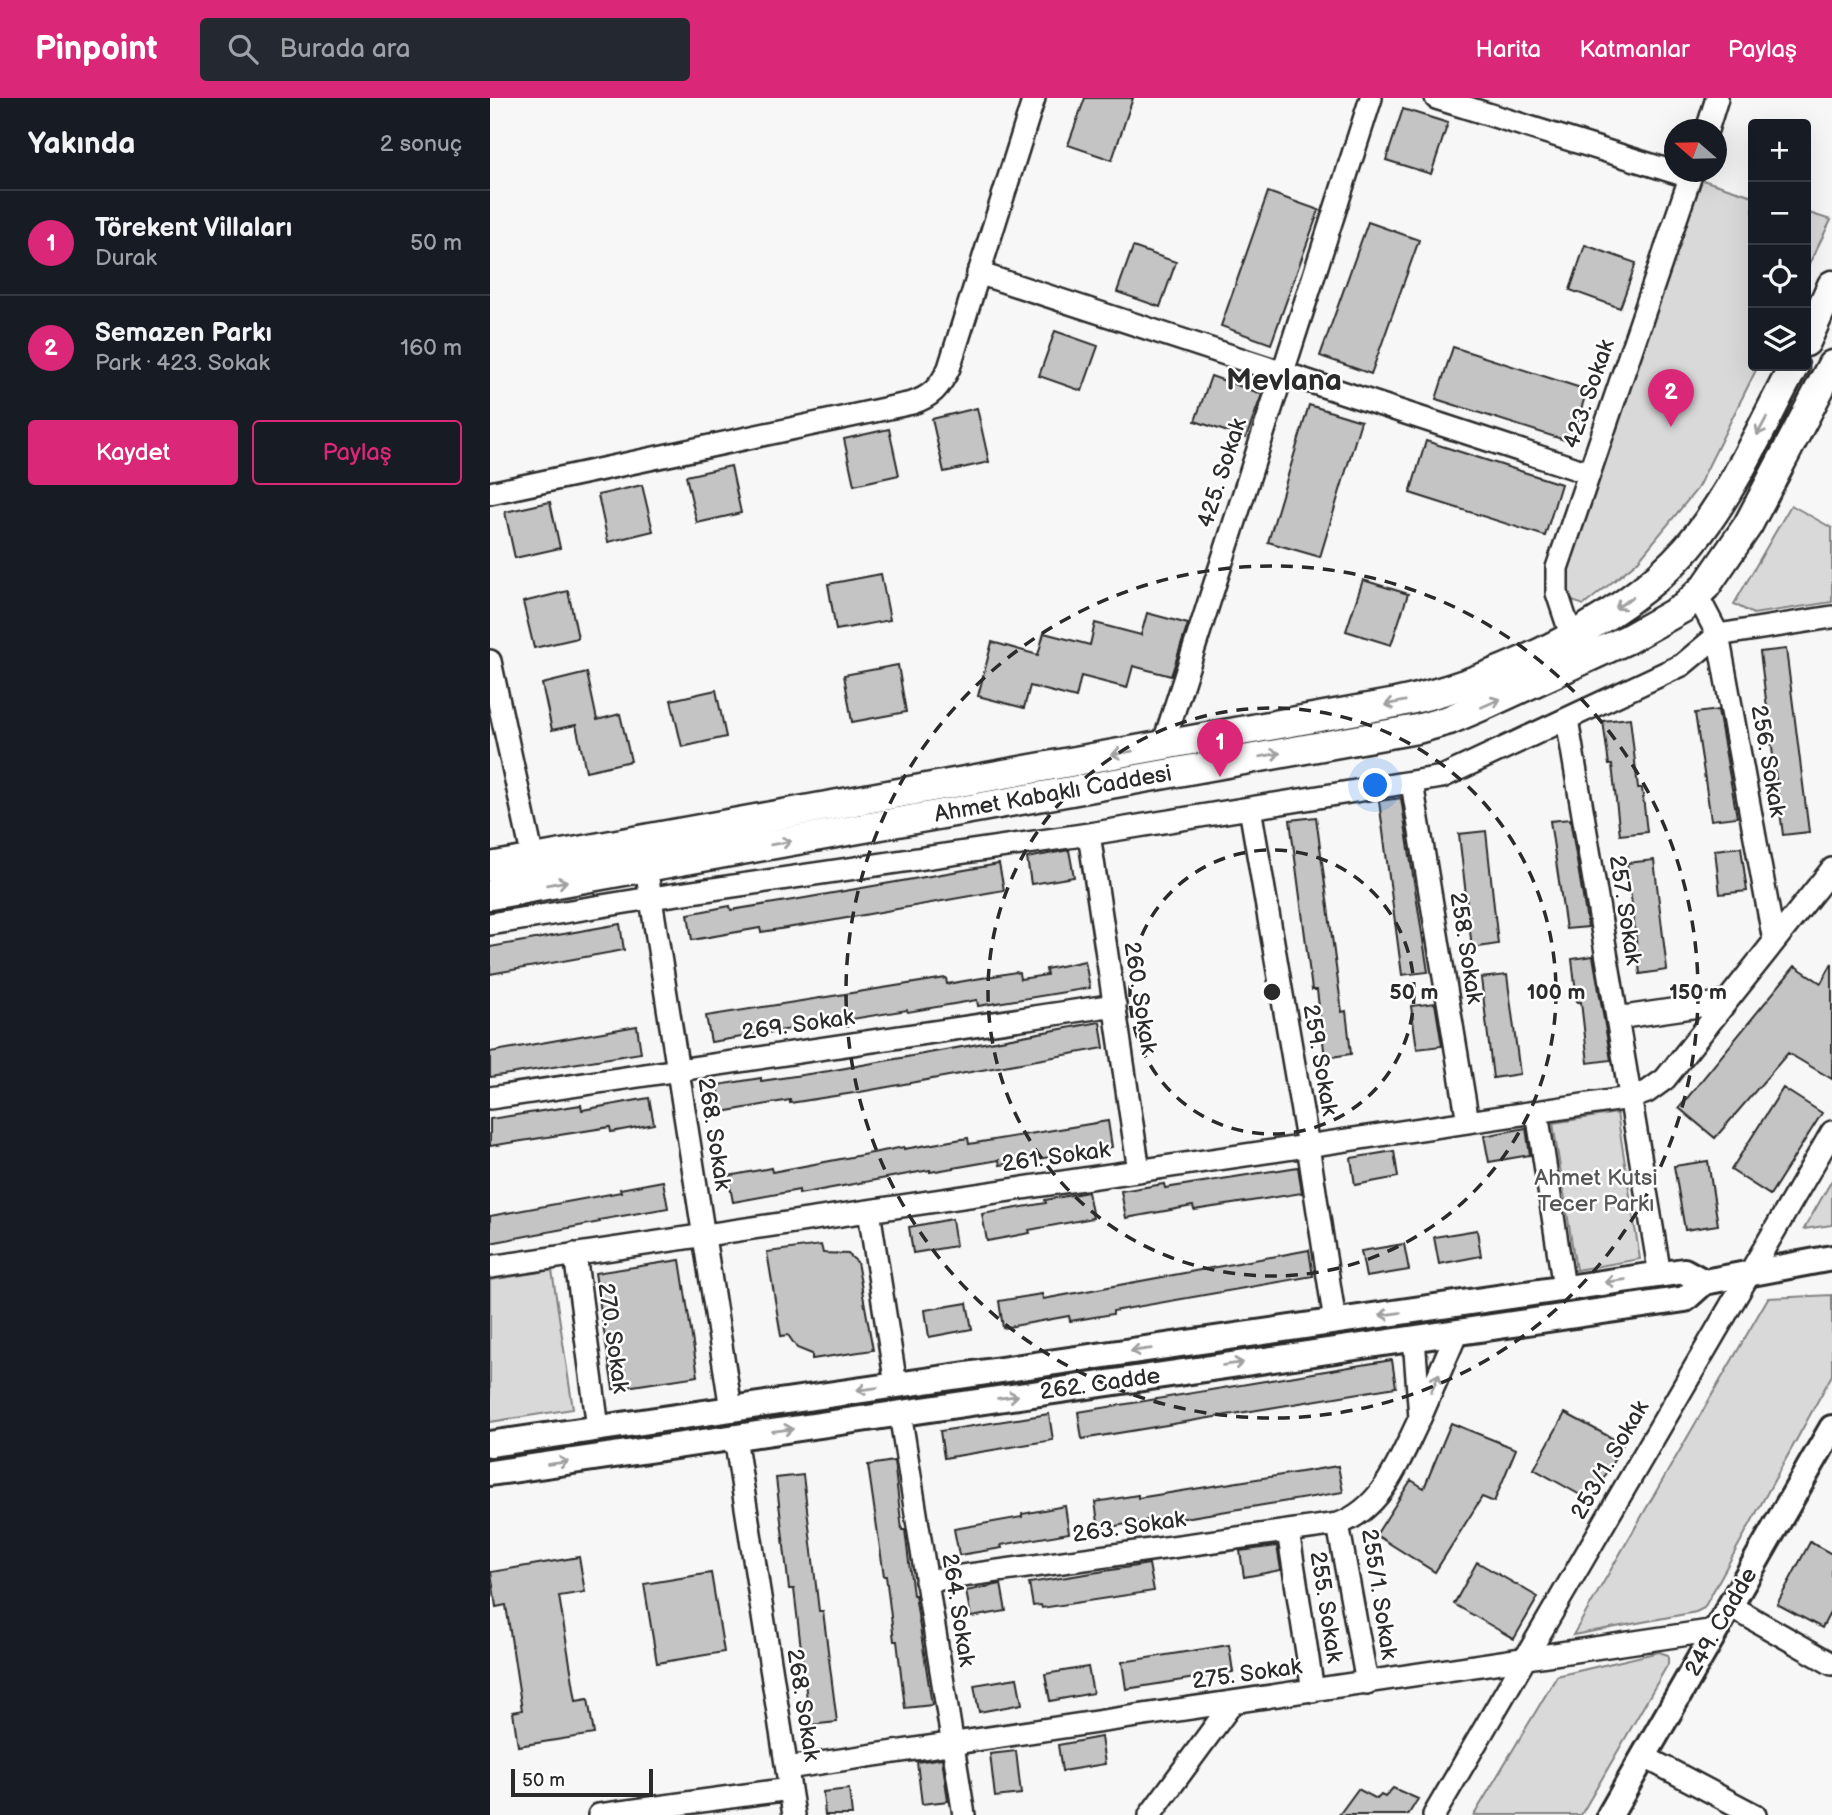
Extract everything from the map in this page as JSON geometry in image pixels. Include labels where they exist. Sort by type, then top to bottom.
[{"type":"main road","points":[[1811,331],[1832,285]]},
{"type":"main road","name":"Ahmet Kabaklı Caddesi","points":[[490,895],[1432,725],[1467,713],[1628,639],[1672,616],[1697,595],[1748,525],[1832,365]]},
{"type":"main road","name":"Ahmet Kabaklı Caddesi","points":[[490,867],[1415,699],[1484,677],[1571,635],[1629,600],[1670,567],[1700,533],[1723,500],[1791,371]]},
{"type":"main road","points":[[1670,567],[1697,595]]},
{"type":"street","points":[[490,494],[924,399],[934,393],[946,375],[1034,98]]},
{"type":"street","name":"425. Sokak","points":[[1164,745],[1371,98]]},
{"type":"street","points":[[1436,98],[1664,166]]},
{"type":"street","points":[[1710,119],[1717,98]]},
{"type":"street","name":"423. Sokak","points":[[1571,635],[1557,593],[1556,576],[1688,182]]},
{"type":"street","points":[[978,273],[1589,473]]},
{"type":"street","name":"256. Sokak","points":[[1697,595],[1718,635],[1774,941]]},
{"type":"street","points":[[490,924],[1089,834],[1412,783],[1453,774],[1682,665],[1718,635],[1832,617]]},
{"type":"street","points":[[490,661],[533,859]]},
{"type":"street","name":"257. Sokak","points":[[1567,719],[1660,1275]]},
{"type":"street","name":"258. Sokak","points":[[1412,783],[1468,1122]]},
{"type":"street","name":"259. Sokak","points":[[1250,808],[1335,1322]]},
{"type":"street","name":"260. Sokak","points":[[1089,834],[1139,1171]]},
{"type":"street","name":"268. Sokak","points":[[646,867],[731,1409]]},
{"type":"street","name":"261. Sokak","points":[[490,1266],[1630,1098],[1647,1092],[1665,1079],[1832,869]]},
{"type":"street","points":[[1617,1018],[1726,1002]]},
{"type":"street","name":"269. Sokak","points":[[490,1098],[1115,1005]]},
{"type":"street","points":[[1537,1112],[1564,1288]]},
{"type":"street","name":"253/1. Sokak","points":[[1434,1815],[1832,1132]]},
{"type":"street","points":[[869,1211],[896,1385]]},
{"type":"street","name":"270. Sokak","points":[[575,1254],[598,1428]]},
{"type":"street","name":"262. Cadde","points":[[490,1473],[1685,1298],[1704,1282],[1832,1258]]},
{"type":"street","name":"262. Cadde","points":[[490,1444],[1684,1271],[1704,1282]]},
{"type":"street","name":"255/1. Sokak","points":[[1367,1682],[1338,1524],[1352,1519],[1366,1509],[1389,1480],[1420,1418],[1457,1332]]},
{"type":"street","points":[[1414,1338],[1420,1418]]},
{"type":"street","points":[[731,1409],[735,1437]]},
{"type":"street","name":"264. Sokak","points":[[900,1413],[964,1815]]},
{"type":"street","name":"249. Cadde","points":[[1609,1815],[1832,1428]]},
{"type":"street","name":"268. Sokak","points":[[735,1437],[794,1815]]},
{"type":"street","name":"263. Sokak","points":[[926,1581],[1338,1524]]},
{"type":"street","name":"255. Sokak","points":[[1288,1531],[1313,1691]]},
{"type":"street","points":[[1730,1606],[1832,1664]]},
{"type":"street","name":"275. Sokak","points":[[612,1814],[952,1744],[1716,1630]]},
{"type":"street","points":[[1150,1815],[1233,1702]]},
{"type":"street","points":[[1643,1756],[1755,1815]]},
{"type":"green space","points":[[1695,182],[1709,182],[1748,194],[1748,371],[1756,371],[1697,489],[1637,562],[1584,605],[1569,600],[1562,590]]},
{"type":"green space","points":[[1811,214],[1831,220],[1811,260]]},
{"type":"green space","points":[[1791,505],[1832,528],[1832,602],[1753,614],[1734,604]]},
{"type":"green space","name":"Ahmet Kutsi Tecer Parkı","points":[[1617,1113],[1640,1259],[1576,1270],[1553,1123]]},
{"type":"green space","points":[[1832,1180],[1832,1225],[1804,1229]]},
{"type":"green space","points":[[552,1270],[573,1409],[490,1422],[490,1280]]},
{"type":"green space","points":[[1832,1295],[1832,1375],[1704,1608],[1696,1612],[1573,1635],[1768,1298]]},
{"type":"green space","points":[[1659,1652],[1668,1655],[1668,1664],[1581,1815],[1474,1815],[1557,1676]]},
{"type":"building","points":[[1085,98],[1133,98],[1112,160],[1068,145]]},
{"type":"building","points":[[1403,109],[1448,123],[1431,174],[1386,160]]},
{"type":"building","points":[[1268,192],[1319,210],[1271,344],[1221,326]]},
{"type":"building","points":[[1368,222],[1419,240],[1371,374],[1320,356]]},
{"type":"building","points":[[1585,245],[1636,263],[1620,308],[1570,290]]},
{"type":"building","points":[[1133,247],[1176,262],[1160,307],[1117,292]]},
{"type":"building","points":[[1055,331],[1098,346],[1082,391],[1039,376]]},
{"type":"building","points":[[1453,347],[1587,390],[1571,442],[1436,399]]},
{"type":"building","points":[[1211,376],[1262,394],[1246,438],[1195,421]]},
{"type":"building","points":[[1309,405],[1361,421],[1320,557],[1268,542]]},
{"type":"building","points":[[977,408],[989,462],[944,472],[932,419]]},
{"type":"building","points":[[889,429],[899,475],[854,485],[844,439]]},
{"type":"building","points":[[1426,441],[1561,484],[1545,536],[1410,493]]},
{"type":"building","points":[[731,466],[741,513],[697,523],[686,476]]},
{"type":"building","points":[[642,485],[653,531],[608,542],[598,495]]},
{"type":"building","points":[[550,502],[560,548],[515,558],[505,512]]},
{"type":"building","points":[[881,574],[890,620],[836,630],[828,584]]},
{"type":"building","points":[[1363,580],[1408,594],[1391,645],[1346,631]]},
{"type":"building","points":[[568,591],[578,638],[534,648],[523,602]]},
{"type":"building","points":[[1147,613],[1188,624],[1171,676],[1133,666],[1127,688],[1081,676],[1076,698],[1030,686],[1024,708],[978,696],[992,642],[1038,655],[1044,633],[1090,645],[1095,623],[1141,635]]},
{"type":"building","points":[[1786,649],[1809,832],[1783,835],[1760,652]]},
{"type":"building","points":[[898,665],[906,712],[852,722],[844,675]]},
{"type":"building","points":[[587,673],[597,720],[620,714],[631,761],[586,771],[576,725],[552,730],[542,684]]},
{"type":"building","points":[[716,690],[726,737],[682,747],[671,700]]},
{"type":"building","points":[[1718,710],[1737,817],[1711,820],[1695,713]]},
{"type":"building","points":[[1630,718],[1638,788],[1642,788],[1647,832],[1620,835],[1612,765],[1609,765],[1603,721]]},
{"type":"building","points":[[1401,798],[1428,972],[1402,975],[1379,801]]},
{"type":"building","points":[[1316,817],[1342,1012],[1346,1011],[1351,1054],[1325,1058],[1317,990],[1312,990],[1290,820]]},
{"type":"building","points":[[1570,819],[1588,927],[1566,929],[1550,821]]},
{"type":"building","points":[[1486,831],[1498,944],[1472,948],[1459,834]]},
{"type":"building","points":[[1741,847],[1747,891],[1720,894],[1715,850]]},
{"type":"building","points":[[1069,850],[1074,877],[1031,884],[1027,858]]},
{"type":"building","points":[[1654,860],[1667,970],[1640,974],[1627,863]]},
{"type":"building","points":[[999,864],[1004,890],[830,921],[761,932],[760,928],[692,940],[688,914],[730,906],[731,910]]},
{"type":"building","points":[[620,924],[624,950],[490,974],[490,947]]},
{"type":"building","points":[[1593,956],[1611,1060],[1588,1063],[1581,1002],[1577,1002],[1572,959]]},
{"type":"building","points":[[1085,961],[1090,988],[978,1006],[977,1000],[711,1042],[706,1016],[946,978],[947,984],[1016,972],[1019,973],[1020,979],[1047,975],[1046,969]]},
{"type":"building","points":[[1832,963],[1832,1079],[1788,1053],[1715,1138],[1679,1108],[1795,966],[1821,983]]},
{"type":"building","points":[[1507,975],[1520,1074],[1493,1078],[1481,978]]},
{"type":"building","points":[[1435,1003],[1442,1046],[1417,1049],[1411,1006]]},
{"type":"building","points":[[1100,1022],[1104,1048],[860,1092],[790,1103],[790,1100],[722,1112],[718,1085],[829,1071]]},
{"type":"building","points":[[637,1026],[641,1053],[490,1077],[490,1052]]},
{"type":"building","points":[[1783,1088],[1822,1113],[1770,1195],[1731,1170]]},
{"type":"building","points":[[649,1098],[654,1124],[611,1132],[610,1127],[490,1146],[490,1119],[581,1105],[582,1110]]},
{"type":"building","points":[[1108,1121],[1112,1147],[1000,1165],[999,1160],[799,1194],[799,1190],[733,1202],[728,1176],[771,1168],[772,1172],[904,1147],[968,1138],[969,1144]]},
{"type":"building","points":[[1526,1128],[1530,1155],[1489,1162],[1484,1136]]},
{"type":"building","points":[[1394,1151],[1398,1177],[1355,1185],[1351,1158]]},
{"type":"building","points":[[1708,1161],[1718,1225],[1685,1230],[1674,1166]]},
{"type":"building","points":[[1298,1167],[1302,1193],[1194,1210],[1193,1206],[1126,1218],[1121,1191],[1164,1184],[1165,1188]]},
{"type":"building","points":[[663,1181],[668,1208],[490,1243],[490,1216],[621,1192],[620,1189]]},
{"type":"building","points":[[1088,1192],[1093,1218],[987,1241],[982,1214],[1046,1203],[1045,1200]]},
{"type":"building","points":[[952,1219],[956,1246],[913,1253],[909,1227]]},
{"type":"building","points":[[1477,1230],[1481,1256],[1439,1264],[1434,1237]]},
{"type":"building","points":[[1404,1244],[1409,1270],[1366,1277],[1361,1251]]},
{"type":"building","points":[[821,1245],[823,1253],[848,1254],[857,1262],[873,1350],[812,1359],[812,1354],[797,1348],[788,1335],[781,1336],[767,1252]]},
{"type":"building","points":[[1309,1250],[1313,1276],[1113,1311],[1113,1314],[1070,1321],[1069,1316],[1003,1328],[999,1301],[1042,1294],[1043,1299]]},
{"type":"building","points":[[680,1260],[698,1376],[613,1389],[595,1273]]},
{"type":"building","points":[[967,1303],[972,1329],[929,1337],[925,1310]]},
{"type":"building","points":[[1392,1360],[1396,1387],[1082,1439],[1078,1412]]},
{"type":"building","points":[[1565,1413],[1623,1444],[1591,1501],[1534,1469]]},
{"type":"building","points":[[1049,1414],[1053,1440],[944,1458],[940,1431]]},
{"type":"building","points":[[1451,1423],[1516,1449],[1494,1502],[1482,1497],[1435,1572],[1376,1535],[1411,1480],[1424,1488]]},
{"type":"building","points":[[894,1461],[902,1530],[905,1530],[932,1705],[905,1708],[897,1641],[894,1641],[868,1465]]},
{"type":"building","points":[[1338,1466],[1343,1492],[1166,1521],[1165,1517],[1099,1529],[1095,1502],[1138,1495],[1138,1498]]},
{"type":"building","points":[[803,1475],[819,1611],[823,1611],[837,1722],[810,1725],[794,1589],[789,1589],[776,1478]]},
{"type":"building","points":[[1065,1506],[1069,1533],[959,1555],[954,1529]]},
{"type":"building","points":[[1810,1542],[1832,1554],[1832,1609],[1822,1628],[1777,1604]]},
{"type":"building","points":[[1277,1546],[1281,1570],[1244,1577],[1240,1551]]},
{"type":"building","points":[[579,1557],[585,1592],[559,1596],[576,1701],[588,1699],[594,1734],[518,1746],[513,1712],[522,1710],[506,1605],[496,1607],[491,1572]]},
{"type":"building","points":[[1477,1562],[1538,1597],[1514,1639],[1454,1604]]},
{"type":"building","points":[[1149,1564],[1154,1591],[1042,1608],[1041,1605],[1033,1606],[1029,1583]]},
{"type":"building","points":[[711,1573],[724,1652],[657,1663],[644,1584]]},
{"type":"building","points":[[1001,1584],[1006,1611],[971,1617],[966,1591]]},
{"type":"building","points":[[1229,1645],[1233,1672],[1126,1689],[1122,1662]]},
{"type":"building","points":[[1088,1667],[1093,1693],[1050,1701],[1045,1674]]},
{"type":"building","points":[[1017,1678],[1022,1704],[979,1712],[974,1685]]},
{"type":"building","points":[[1101,1737],[1105,1764],[1062,1771],[1058,1745]]},
{"type":"building","points":[[1016,1751],[1021,1794],[995,1797],[990,1754]]},
{"type":"building","points":[[942,1758],[948,1801],[922,1804],[917,1762]]},
{"type":"building","points":[[1393,1788],[1418,1799],[1408,1815],[1339,1815],[1358,1789],[1377,1799],[1381,1795],[1385,1797]]},
{"type":"building","points":[[849,1789],[852,1815],[825,1815],[823,1792]]},
{"type":"place","name":"Semazen Parkı","points":[[1671,427]]},
{"type":"place","name":"Törekent Villaları","points":[[1220,777]]},
{"type":"district","name":"Mevlana","points":[[1284,381]]}]
